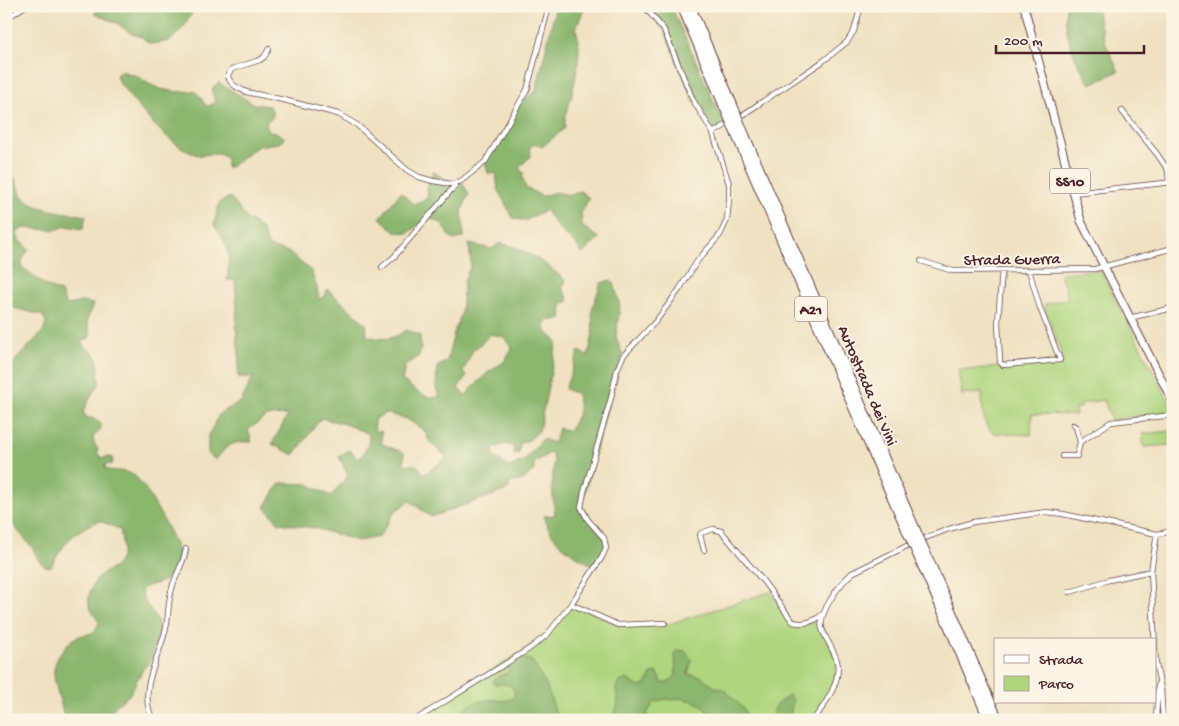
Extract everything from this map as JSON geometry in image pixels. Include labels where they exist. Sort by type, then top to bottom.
[{"type":"highway","name":"Autostrada dei Vini","points":[[682,6],[741,135],[943,604],[998,720]]},
{"type":"highway","name":"Autostrada dei Vini","points":[[690,6],[728,106]]},
{"type":"highway","name":"Autostrada dei Vini","points":[[943,604],[989,720]]},
{"type":"main road","name":"SS10","points":[[1024,6],[1081,221],[1172,400]]},
{"type":"street","points":[[6,19],[25,6]]},
{"type":"street","points":[[382,267],[394,257],[458,182],[485,162],[527,90],[548,6]]},
{"type":"street","points":[[415,720],[547,635],[571,604],[602,558],[606,548],[604,538],[588,520],[581,508],[617,370],[623,356],[656,321],[698,260],[720,235],[726,220],[730,202],[729,184],[713,133],[692,100],[664,30],[644,6]]},
{"type":"street","points":[[713,133],[762,103],[847,42],[854,31],[862,6]]},
{"type":"street","points":[[269,49],[260,60],[232,69],[228,74],[228,78],[235,87],[246,92],[338,114],[358,125],[407,170],[418,177],[448,183],[458,182]]},
{"type":"street","points":[[1073,193],[1171,182],[1168,170],[1157,154],[1122,111]]},
{"type":"street","name":"Strada Guerra","points":[[922,261],[953,271],[1095,269],[1173,248]]},
{"type":"street","points":[[1002,270],[998,322],[1000,362],[1003,365],[1060,360],[1040,308],[1029,270]]},
{"type":"street","points":[[1129,318],[1173,308]]},
{"type":"street","points":[[1080,442],[1111,422],[1173,415]]},
{"type":"street","points":[[1062,456],[1077,456],[1080,442],[1076,426],[1073,426]]},
{"type":"street","points":[[704,550],[701,533],[713,529],[721,531],[763,581],[793,622],[798,623],[816,620],[823,614],[844,580],[852,573],[899,549],[949,529],[973,522],[1047,512],[1157,534],[1173,531]]},
{"type":"street","points":[[1154,638],[1150,572],[1157,534]]},
{"type":"street","points":[[154,720],[148,704],[147,689],[167,624],[168,600],[174,580],[184,559],[186,548]]},
{"type":"street","points":[[1070,592],[1099,582],[1150,572]]},
{"type":"street","points":[[571,604],[618,625],[665,623]]},
{"type":"street","points":[[813,720],[828,699],[834,686],[837,668],[837,662],[823,632],[821,624],[823,614]]},
{"type":"street","points":[[1156,665],[1162,700],[1163,720]]},
{"type":"street","points":[[1156,720],[1158,675]]},
{"type":"green space","points":[[97,6],[188,6],[192,13],[183,28],[170,41],[152,44],[142,37],[132,34],[117,23],[95,14]]},
{"type":"green space","points":[[556,6],[585,6],[576,29],[579,46],[578,63],[565,128],[542,147],[536,144],[530,146],[531,156],[519,168],[524,174],[522,177],[526,188],[542,196],[556,192],[569,195],[580,191],[589,198],[581,213],[582,226],[599,238],[582,254],[577,245],[561,231],[545,210],[525,221],[513,218],[498,190],[496,173],[488,173],[485,162],[521,102],[536,91]]},
{"type":"green space","points":[[643,6],[671,6],[725,126],[713,133],[693,100],[664,30]]},
{"type":"green space","points":[[1066,6],[1096,6],[1104,40],[1119,71],[1090,84],[1071,47],[1066,27]]},
{"type":"green space","points":[[121,71],[137,76],[160,89],[178,92],[194,91],[200,96],[205,105],[209,106],[215,102],[212,91],[213,87],[219,83],[254,104],[269,106],[273,117],[266,124],[269,131],[276,132],[285,138],[279,143],[258,146],[230,167],[226,167],[226,159],[221,155],[199,155],[189,152],[168,137],[141,110],[118,81],[116,75]]},
{"type":"green space","points":[[6,164],[26,201],[42,208],[86,216],[83,229],[66,226],[55,230],[23,228],[17,233],[19,240],[29,250],[22,260],[22,267],[48,287],[61,292],[65,303],[68,305],[82,302],[93,304],[87,320],[90,335],[82,344],[97,358],[99,384],[83,412],[87,418],[92,418],[100,424],[100,430],[93,436],[94,443],[98,449],[97,452],[101,458],[109,457],[113,461],[112,464],[105,465],[105,469],[132,474],[144,487],[172,537],[179,555],[170,577],[141,590],[144,600],[158,622],[159,633],[150,662],[143,669],[129,695],[115,706],[111,715],[113,720],[64,720],[54,670],[58,657],[68,644],[79,636],[92,633],[97,627],[99,622],[89,605],[89,597],[96,580],[102,574],[115,567],[122,555],[120,529],[100,521],[91,524],[71,538],[51,567],[45,566],[39,561],[32,547],[6,517],[6,443],[12,439],[9,432],[10,428],[6,421],[6,382],[13,363],[44,330],[46,322],[42,315],[14,308],[6,302]]},
{"type":"green space","points":[[433,171],[451,184],[461,181],[469,194],[462,210],[464,237],[454,240],[448,235],[443,224],[429,218],[408,233],[396,232],[380,218],[401,192],[413,204],[428,198],[427,188]]},
{"type":"green space","points":[[230,197],[247,219],[261,228],[269,247],[288,252],[311,271],[319,299],[326,295],[327,289],[366,324],[367,336],[388,338],[397,336],[406,330],[420,335],[421,348],[418,357],[405,366],[402,380],[419,393],[429,397],[439,397],[436,388],[437,367],[447,361],[461,314],[464,281],[471,265],[469,244],[492,249],[500,243],[519,249],[543,262],[566,281],[562,288],[569,300],[562,305],[561,319],[545,321],[546,332],[557,342],[539,431],[529,440],[520,443],[519,453],[514,455],[513,446],[505,444],[493,448],[494,457],[509,467],[525,460],[542,439],[554,443],[559,428],[570,431],[579,410],[577,394],[565,389],[579,351],[588,357],[593,333],[592,309],[601,283],[611,280],[614,283],[620,306],[616,337],[623,356],[617,370],[581,507],[604,538],[606,548],[596,567],[557,541],[547,525],[544,516],[555,515],[552,488],[554,461],[551,452],[534,463],[534,470],[523,480],[509,483],[510,489],[431,517],[410,501],[395,511],[379,537],[357,541],[315,528],[279,523],[265,507],[280,483],[308,484],[331,496],[348,476],[339,456],[350,450],[359,460],[368,446],[369,434],[345,424],[321,418],[294,455],[272,444],[288,415],[267,416],[248,430],[252,442],[240,442],[227,447],[216,460],[208,454],[208,436],[220,413],[241,402],[253,377],[238,377],[239,354],[236,328],[235,280],[227,280],[228,251],[214,225],[219,203]],"holes":[[[490,334],[504,337],[512,348],[504,362],[487,373],[465,396],[458,388],[467,376],[463,372],[473,350]],[[385,413],[407,419],[425,431],[429,441],[447,458],[424,474],[417,465],[404,465],[404,453],[382,444],[381,431],[375,432],[374,420]]]},
{"type":"green space","points":[[1100,270],[1173,412],[1111,420],[1104,400],[1081,404],[1081,408],[1075,408],[1076,415],[1032,414],[1031,435],[994,433],[985,421],[982,393],[962,395],[958,369],[999,368],[1064,360],[1044,305],[1068,298],[1060,273]]},
{"type":"green space","points":[[1170,431],[1172,445],[1144,447],[1142,434]]},
{"type":"green space","points":[[770,592],[792,623],[802,625],[817,621],[821,624],[837,661],[834,686],[813,720],[415,720],[547,635],[571,604],[618,625],[669,624]]},
{"type":"green space","points":[[678,650],[685,651],[692,660],[688,674],[702,677],[714,687],[721,688],[727,692],[742,707],[750,720],[713,720],[702,705],[679,698],[655,702],[647,713],[649,720],[613,720],[618,704],[616,688],[620,682],[627,679],[639,687],[646,685],[651,674],[658,673],[662,683],[668,683],[676,675],[675,652]]},
{"type":"green space","points":[[522,658],[532,661],[547,687],[557,717],[562,720],[465,720],[462,712],[473,703],[485,700],[504,701],[513,698],[515,694],[512,687],[492,682],[498,676],[508,673],[512,663]]},
{"type":"green space","points":[[789,695],[793,701],[789,720],[770,720],[777,704]]}]
